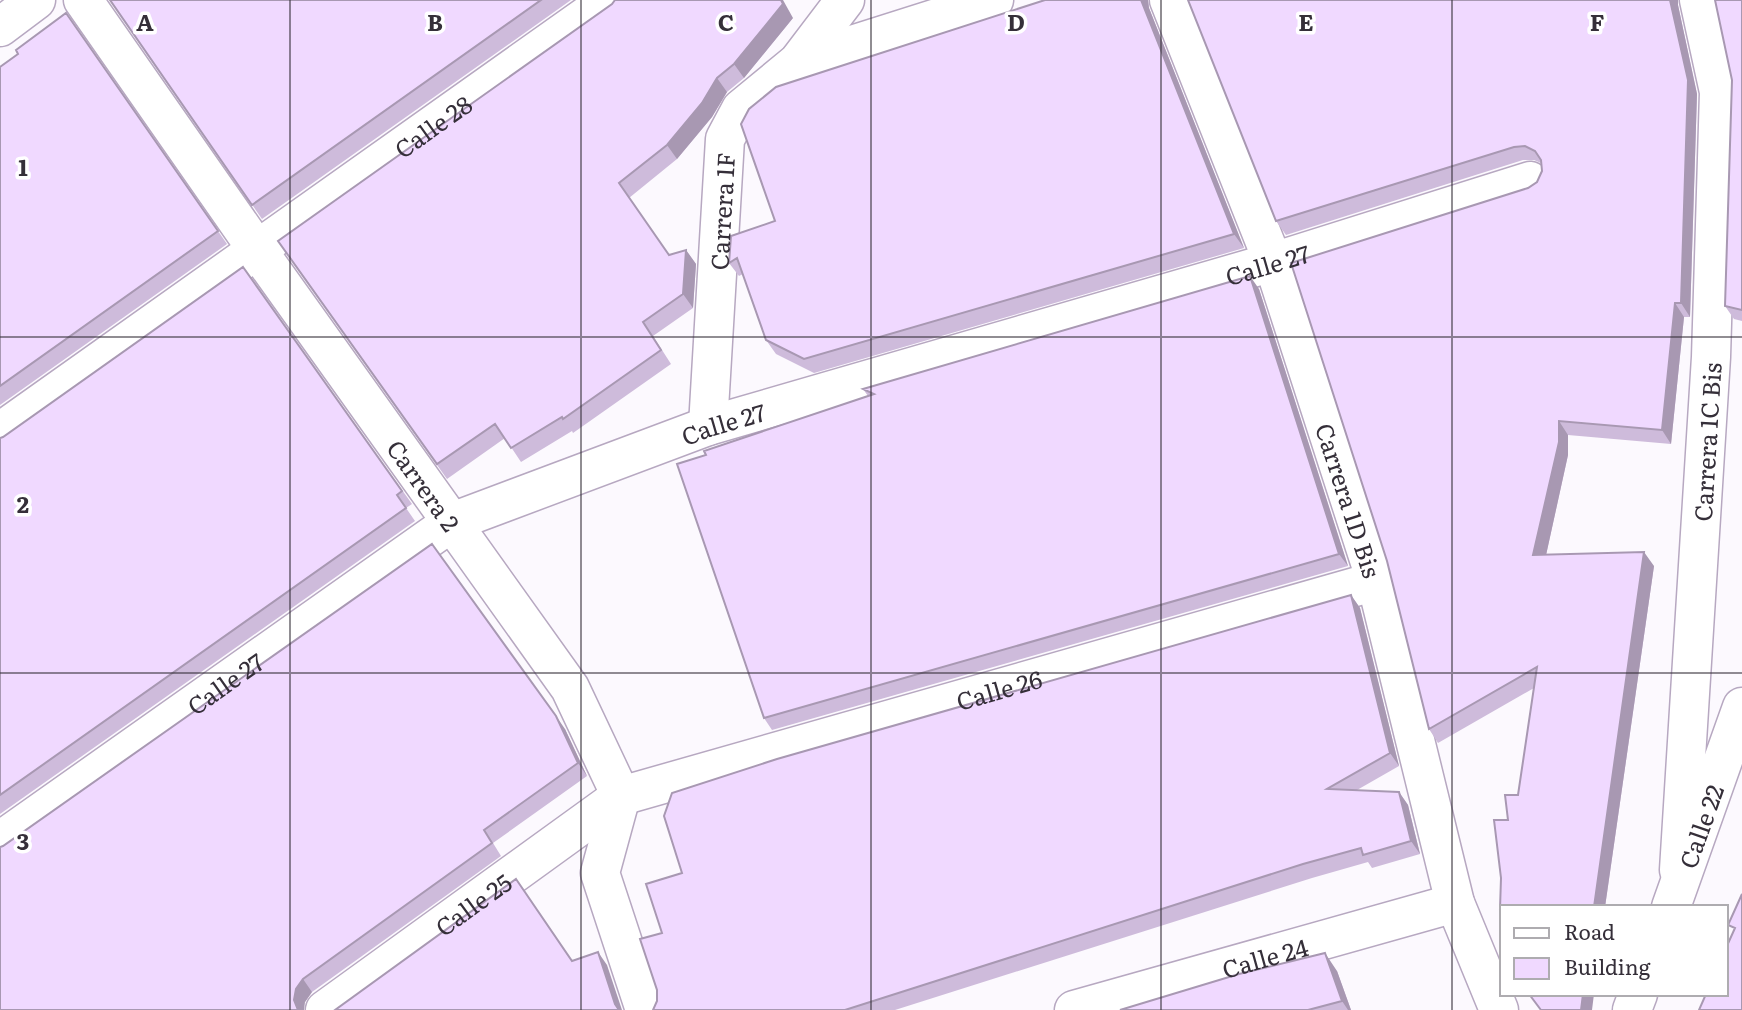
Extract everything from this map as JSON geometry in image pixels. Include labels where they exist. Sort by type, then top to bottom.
[{"type":"street","points":[[0,27],[36,0]]},
{"type":"street","name":"Carrera 2","points":[[83,0],[258,251],[570,688],[621,796]]},
{"type":"street","name":"Calle 28","points":[[258,251],[609,0]]},
{"type":"street","name":"Carrera 1F","points":[[708,426],[724,139],[741,109],[798,62],[845,0]]},
{"type":"street","points":[[798,62],[994,0]]},
{"type":"street","name":"Carrera 1D Bis","points":[[1169,0],[1273,262],[1376,580],[1455,903],[1499,1010]]},
{"type":"street","name":"Carrera 1C Bis","points":[[1674,896],[1711,357],[1718,92],[1699,0]]},
{"type":"street","name":"Calle 27","points":[[0,841],[452,522],[708,426],[1273,262],[1530,181]]},
{"type":"street","points":[[0,432],[258,251]]},
{"type":"street","name":"Calle 26","points":[[621,796],[1376,580]]},
{"type":"street","name":"Calle 22","points":[[1674,896],[1742,707]]},
{"type":"street","points":[[621,796],[600,873],[645,1010]]},
{"type":"street","name":"Calle 25","points":[[325,1010],[621,796]]},
{"type":"street","name":"Calle 24","points":[[1074,1010],[1455,903]]},
{"type":"building","points":[[110,0],[541,0],[252,205]]},
{"type":"building","points":[[615,0],[781,0],[783,4],[734,64],[717,78],[702,103],[667,145],[619,183],[669,255],[686,250],[683,294],[643,322],[661,350],[563,419],[562,417],[511,448],[495,424],[437,464],[278,241]]},
{"type":"building","points":[[1045,0],[1141,0],[1234,234],[804,359],[766,340],[737,258],[729,263],[731,236],[775,221],[741,124],[749,109],[776,87]]},
{"type":"building","points":[[1188,0],[1670,0],[1688,80],[1681,303],[1675,303],[1662,430],[1559,421],[1559,442],[1533,555],[1644,552],[1594,905],[1500,905],[1501,878],[1494,820],[1508,820],[1505,795],[1518,795],[1537,667],[1429,729],[1387,561],[1291,263],[1528,188],[1537,182],[1542,171],[1541,160],[1535,151],[1525,146],[1514,147],[1276,221]]},
{"type":"building","points":[[1715,0],[1742,0],[1742,310],[1725,306],[1732,80]]},
{"type":"building","points":[[66,13],[218,231],[0,386],[0,67],[18,54],[16,50]]},
{"type":"building","points":[[243,267],[402,491],[397,495],[406,508],[0,795],[0,438]]},
{"type":"building","points":[[1250,276],[1339,554],[764,718],[677,464],[706,455],[704,451],[874,394],[863,389]]},
{"type":"building","points":[[432,544],[556,716],[578,763],[484,830],[492,843],[303,979],[296,989],[294,1000],[298,1010],[0,1010],[0,847]]},
{"type":"building","points":[[1351,595],[1390,753],[1327,789],[1399,792],[1411,841],[1363,855],[1361,848],[1303,864],[845,1010],[653,1010],[657,1001],[657,990],[640,939],[662,933],[646,884],[682,873],[664,816],[672,793],[777,759]]},
{"type":"building","points":[[516,879],[572,961],[598,952],[619,1010],[335,1010]]},
{"type":"building","points":[[1742,894],[1742,1010],[1699,1010],[1705,996],[1728,996],[1728,944],[1735,928],[1728,925]]},
{"type":"building","points":[[1325,953],[1342,1001],[1308,1010],[1120,1010],[1239,974]]},
{"type":"building","points":[[1530,996],[1583,996],[1581,1010],[1541,1010]]}]
